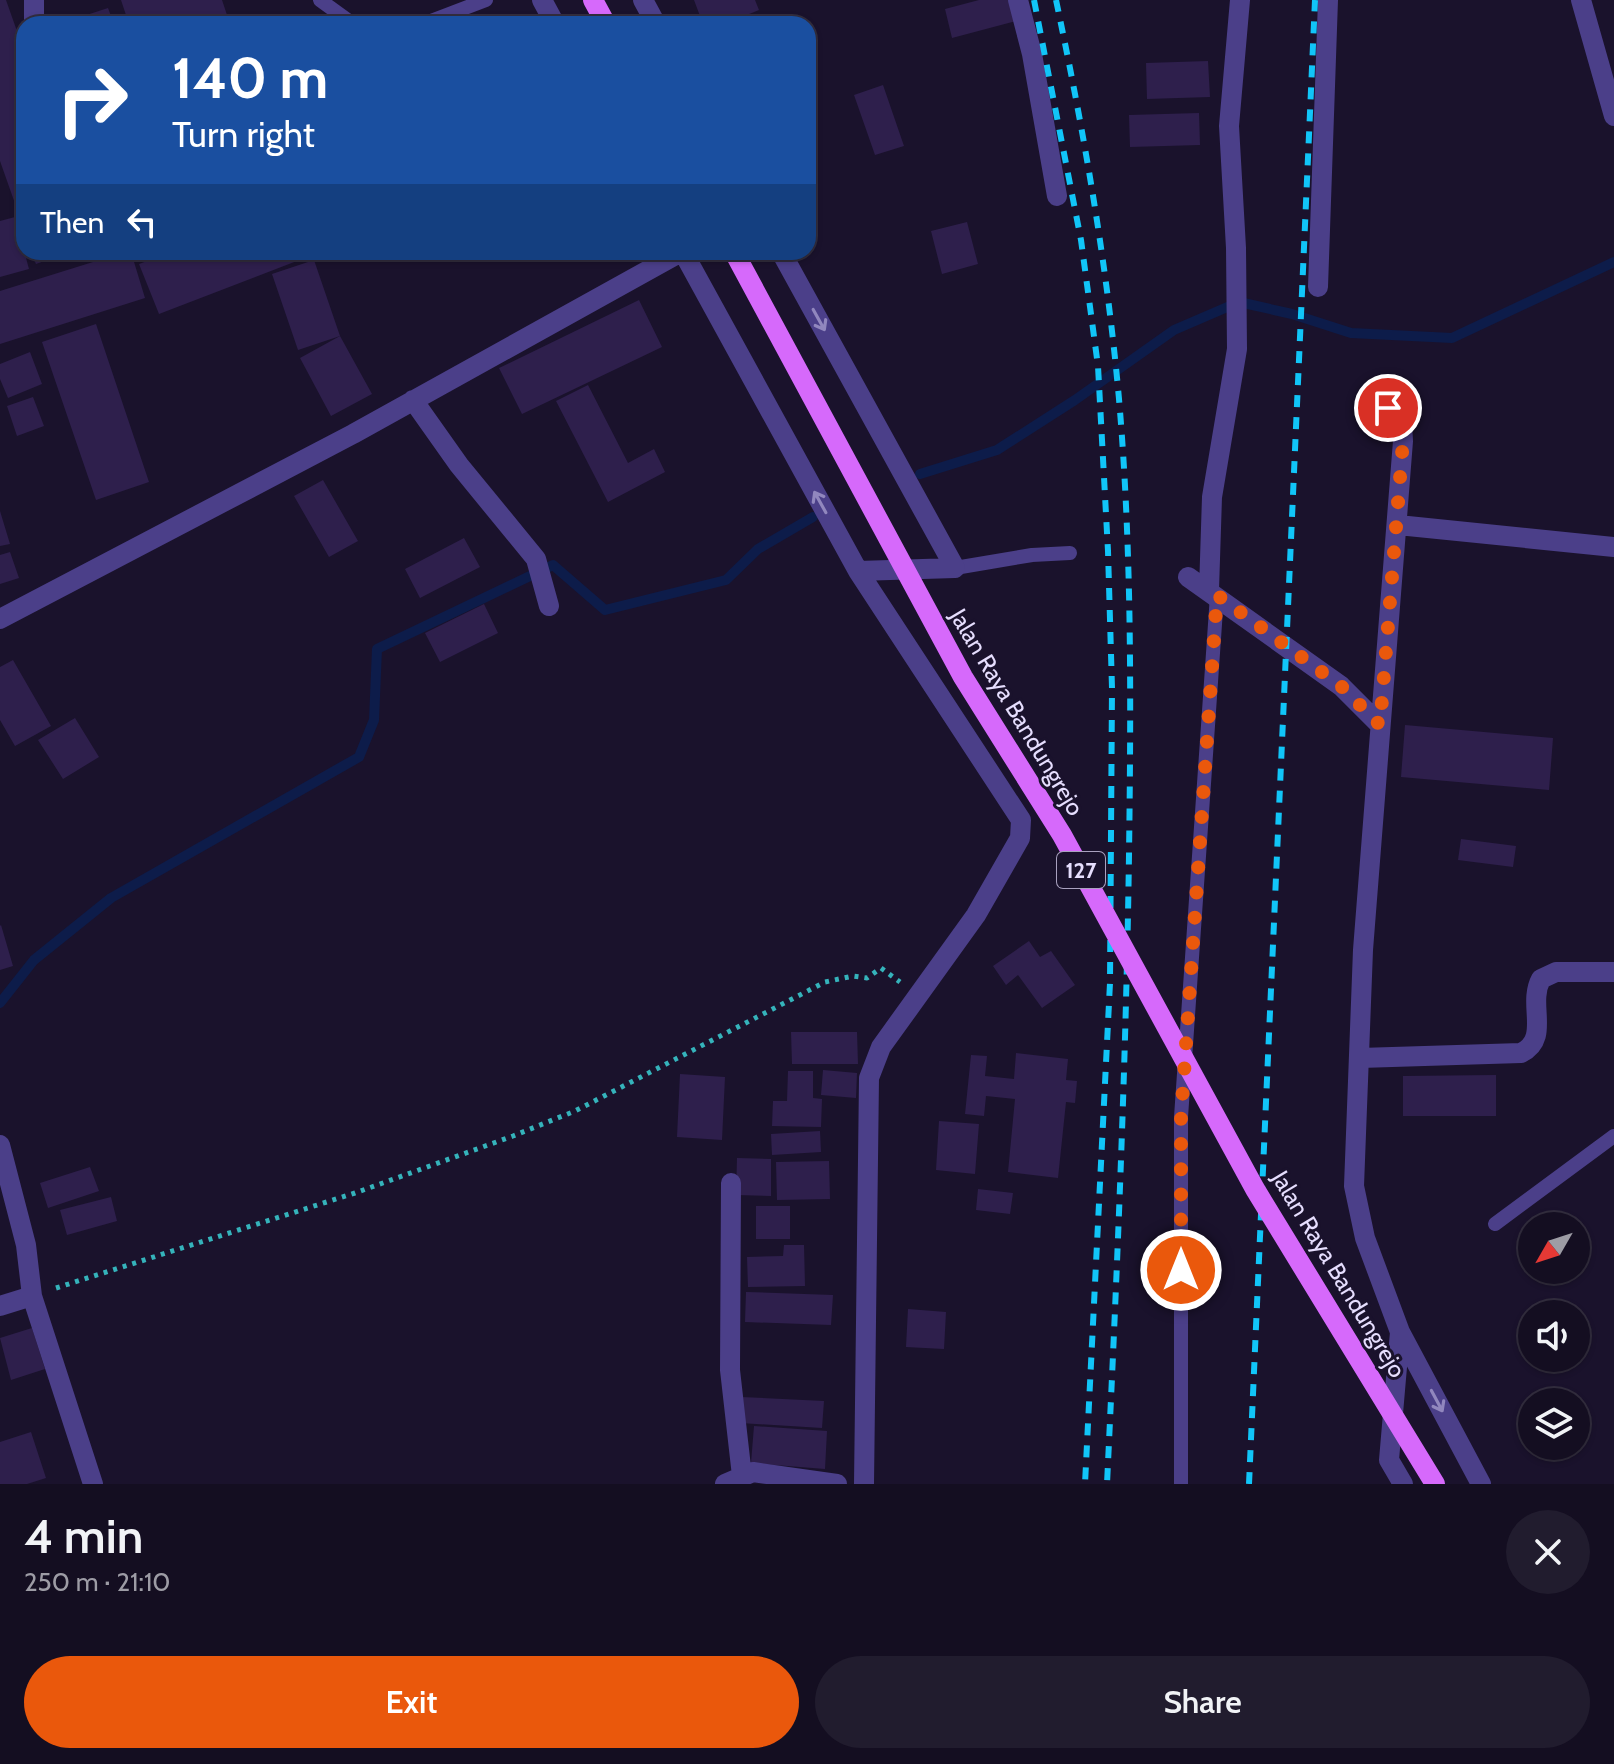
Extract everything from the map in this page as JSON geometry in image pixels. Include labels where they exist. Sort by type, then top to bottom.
[{"type":"main road","name":"Jalan Raya Bandungrejo","points":[[738,260],[963,677],[1062,835],[1255,1189],[1435,1484]]},
{"type":"street","points":[[1018,0],[1032,54],[1057,196]]},
{"type":"street","points":[[1213,592],[1212,497],[1237,349],[1236,248],[1229,126],[1240,0]]},
{"type":"street","points":[[1318,287],[1328,0]]},
{"type":"street","points":[[1581,0],[1614,116]]},
{"type":"street","points":[[0,619],[413,400],[667,260]]},
{"type":"street","points":[[686,260],[858,571],[1021,820],[1020,838],[976,915],[881,1047],[869,1078],[864,1484]]},
{"type":"street","points":[[785,260],[955,568],[858,571]]},
{"type":"street","points":[[413,400],[459,465],[536,559],[548,597]]},
{"type":"street","points":[[1374,402],[1393,411],[1403,427],[1398,525],[1363,950],[1354,1186],[1365,1238],[1400,1332],[1481,1484]]},
{"type":"street","points":[[1398,525],[1614,547]]},
{"type":"street","points":[[1188,577],[1341,686],[1380,725]]},
{"type":"street","points":[[1360,1058],[1521,1053],[1532,1047],[1538,1035],[1535,997],[1541,979],[1556,972],[1614,972]]},
{"type":"street","points":[[0,1145],[26,1245],[32,1296],[93,1484]]},
{"type":"street","points":[[731,1183],[733,1480],[753,1472],[837,1484]]},
{"type":"street","points":[[0,1306],[32,1296]]},
{"type":"street","points":[[1400,1332],[1389,1460],[1403,1484]]},
{"type":"lane","points":[[320,0],[342,16]]},
{"type":"lane","points":[[444,16],[486,0]]},
{"type":"lane","points":[[955,568],[1032,555],[1070,553]]},
{"type":"lane","points":[[1181,1484],[1181,1117],[1213,592]]},
{"type":"lane","points":[[1495,1224],[1614,1136]]},
{"type":"path","points":[[32,1296],[355,1193],[513,1136],[575,1111],[825,982],[853,976],[867,978],[881,968],[919,997]]},
{"type":"building","points":[[0,0],[6,0],[16,28],[16,206],[0,161]]},
{"type":"building","points":[[121,0],[222,0],[227,16],[126,16]]},
{"type":"building","points":[[694,0],[755,0],[759,10],[744,16],[700,16]]},
{"type":"building","points":[[979,0],[1010,0],[1016,21],[952,38],[945,9]]},
{"type":"building","points":[[108,8],[111,16],[83,16]]},
{"type":"building","points":[[1208,61],[1210,97],[1147,99],[1146,63]]},
{"type":"building","points":[[883,85],[904,146],[875,155],[854,95]]},
{"type":"building","points":[[1199,113],[1200,145],[1130,147],[1129,115]]},
{"type":"building","points":[[15,217],[16,260],[27,260],[29,269],[0,277],[0,221]]},
{"type":"building","points":[[967,222],[978,264],[942,274],[931,231]]},
{"type":"building","points":[[99,260],[133,260],[145,298],[0,344],[0,291]]},
{"type":"building","points":[[150,260],[299,260],[159,314],[139,264]]},
{"type":"building","points":[[314,260],[340,336],[298,350],[272,274]]},
{"type":"building","points":[[639,300],[662,347],[522,414],[499,368]]},
{"type":"building","points":[[96,324],[149,482],[96,500],[42,342]]},
{"type":"building","points":[[340,336],[372,394],[331,416],[300,358]]},
{"type":"building","points":[[30,352],[42,384],[8,398],[0,379],[0,364]]},
{"type":"building","points":[[588,385],[628,463],[654,449],[665,472],[608,502],[556,401]]},
{"type":"building","points":[[33,397],[44,426],[17,436],[7,406]]},
{"type":"building","points":[[323,480],[358,541],[329,557],[294,496]]},
{"type":"building","points":[[0,511],[10,544],[0,546]]},
{"type":"building","points":[[464,538],[480,567],[420,598],[405,569]]},
{"type":"building","points":[[10,552],[19,578],[0,584],[0,555]]},
{"type":"building","points":[[484,604],[498,633],[440,662],[425,633]]},
{"type":"building","points":[[13,660],[51,726],[15,746],[0,720],[0,667]]},
{"type":"building","points":[[75,718],[99,757],[63,779],[38,740]]},
{"type":"building","points":[[1405,725],[1553,738],[1549,790],[1401,777]]},
{"type":"building","points":[[1461,839],[1516,846],[1513,867],[1458,860]]},
{"type":"building","points":[[0,926],[13,966],[0,970]]},
{"type":"building","points":[[1029,941],[1040,957],[1051,951],[1075,985],[1042,1008],[1018,975],[1006,985],[993,966]]},
{"type":"building","points":[[791,1032],[857,1032],[858,1064],[792,1064]]},
{"type":"building","points":[[1016,1053],[1068,1059],[1066,1080],[1077,1081],[1075,1103],[1066,1102],[1058,1178],[1008,1172],[1015,1099],[986,1096],[984,1116],[965,1114],[971,1055],[987,1056],[985,1076],[1014,1079]]},
{"type":"building","points":[[823,1070],[857,1073],[856,1098],[821,1095]]},
{"type":"building","points":[[788,1071],[813,1071],[813,1098],[822,1099],[821,1127],[772,1126],[773,1101],[787,1101]]},
{"type":"building","points":[[680,1074],[725,1077],[722,1140],[677,1137]]},
{"type":"building","points":[[1496,1075],[1496,1116],[1403,1116],[1403,1076]]},
{"type":"building","points":[[939,1121],[979,1124],[975,1174],[936,1170]]},
{"type":"building","points":[[820,1131],[821,1152],[772,1155],[771,1134]]},
{"type":"building","points":[[737,1158],[771,1159],[771,1196],[736,1195]]},
{"type":"building","points":[[829,1161],[830,1199],[777,1200],[776,1162]]},
{"type":"building","points":[[90,1167],[99,1191],[48,1208],[40,1183]]},
{"type":"building","points":[[978,1189],[1013,1193],[1010,1214],[976,1210]]},
{"type":"building","points":[[111,1197],[117,1221],[67,1235],[60,1210]]},
{"type":"building","points":[[756,1206],[790,1206],[790,1239],[756,1239]]},
{"type":"building","points":[[784,1245],[804,1245],[805,1286],[748,1287],[747,1257],[783,1256]]},
{"type":"building","points":[[746,1292],[833,1295],[831,1325],[745,1322]]},
{"type":"building","points":[[908,1309],[946,1312],[944,1349],[906,1347]]},
{"type":"building","points":[[32,1328],[45,1369],[11,1380],[0,1338]]},
{"type":"building","points":[[741,1397],[824,1401],[822,1428],[740,1423]]},
{"type":"building","points":[[754,1426],[827,1431],[825,1469],[751,1463]]},
{"type":"building","points":[[31,1432],[46,1478],[27,1484],[0,1484],[0,1442]]},
{"type":"waterway","points":[[920,474],[997,450],[1174,330],[1239,302],[1292,314],[1351,333],[1452,338],[1614,262]]},
{"type":"waterway","points":[[0,1003],[34,960],[111,898],[359,757],[374,720],[377,649],[553,565],[605,610],[726,580],[758,549],[813,517]]},
{"type":"railway","points":[[1034,0],[1081,240],[1098,366],[1108,551],[1112,688],[1110,983],[1085,1484]]},
{"type":"railway","points":[[1056,0],[1085,149],[1108,299],[1123,456],[1130,627],[1128,934],[1107,1484]]},
{"type":"railway","points":[[1249,1484],[1315,0]]},
{"type":"route","points":[[1181,1270],[1181,1117],[1217,595],[1341,686],[1380,725],[1403,441],[1401,420],[1388,408]]}]
